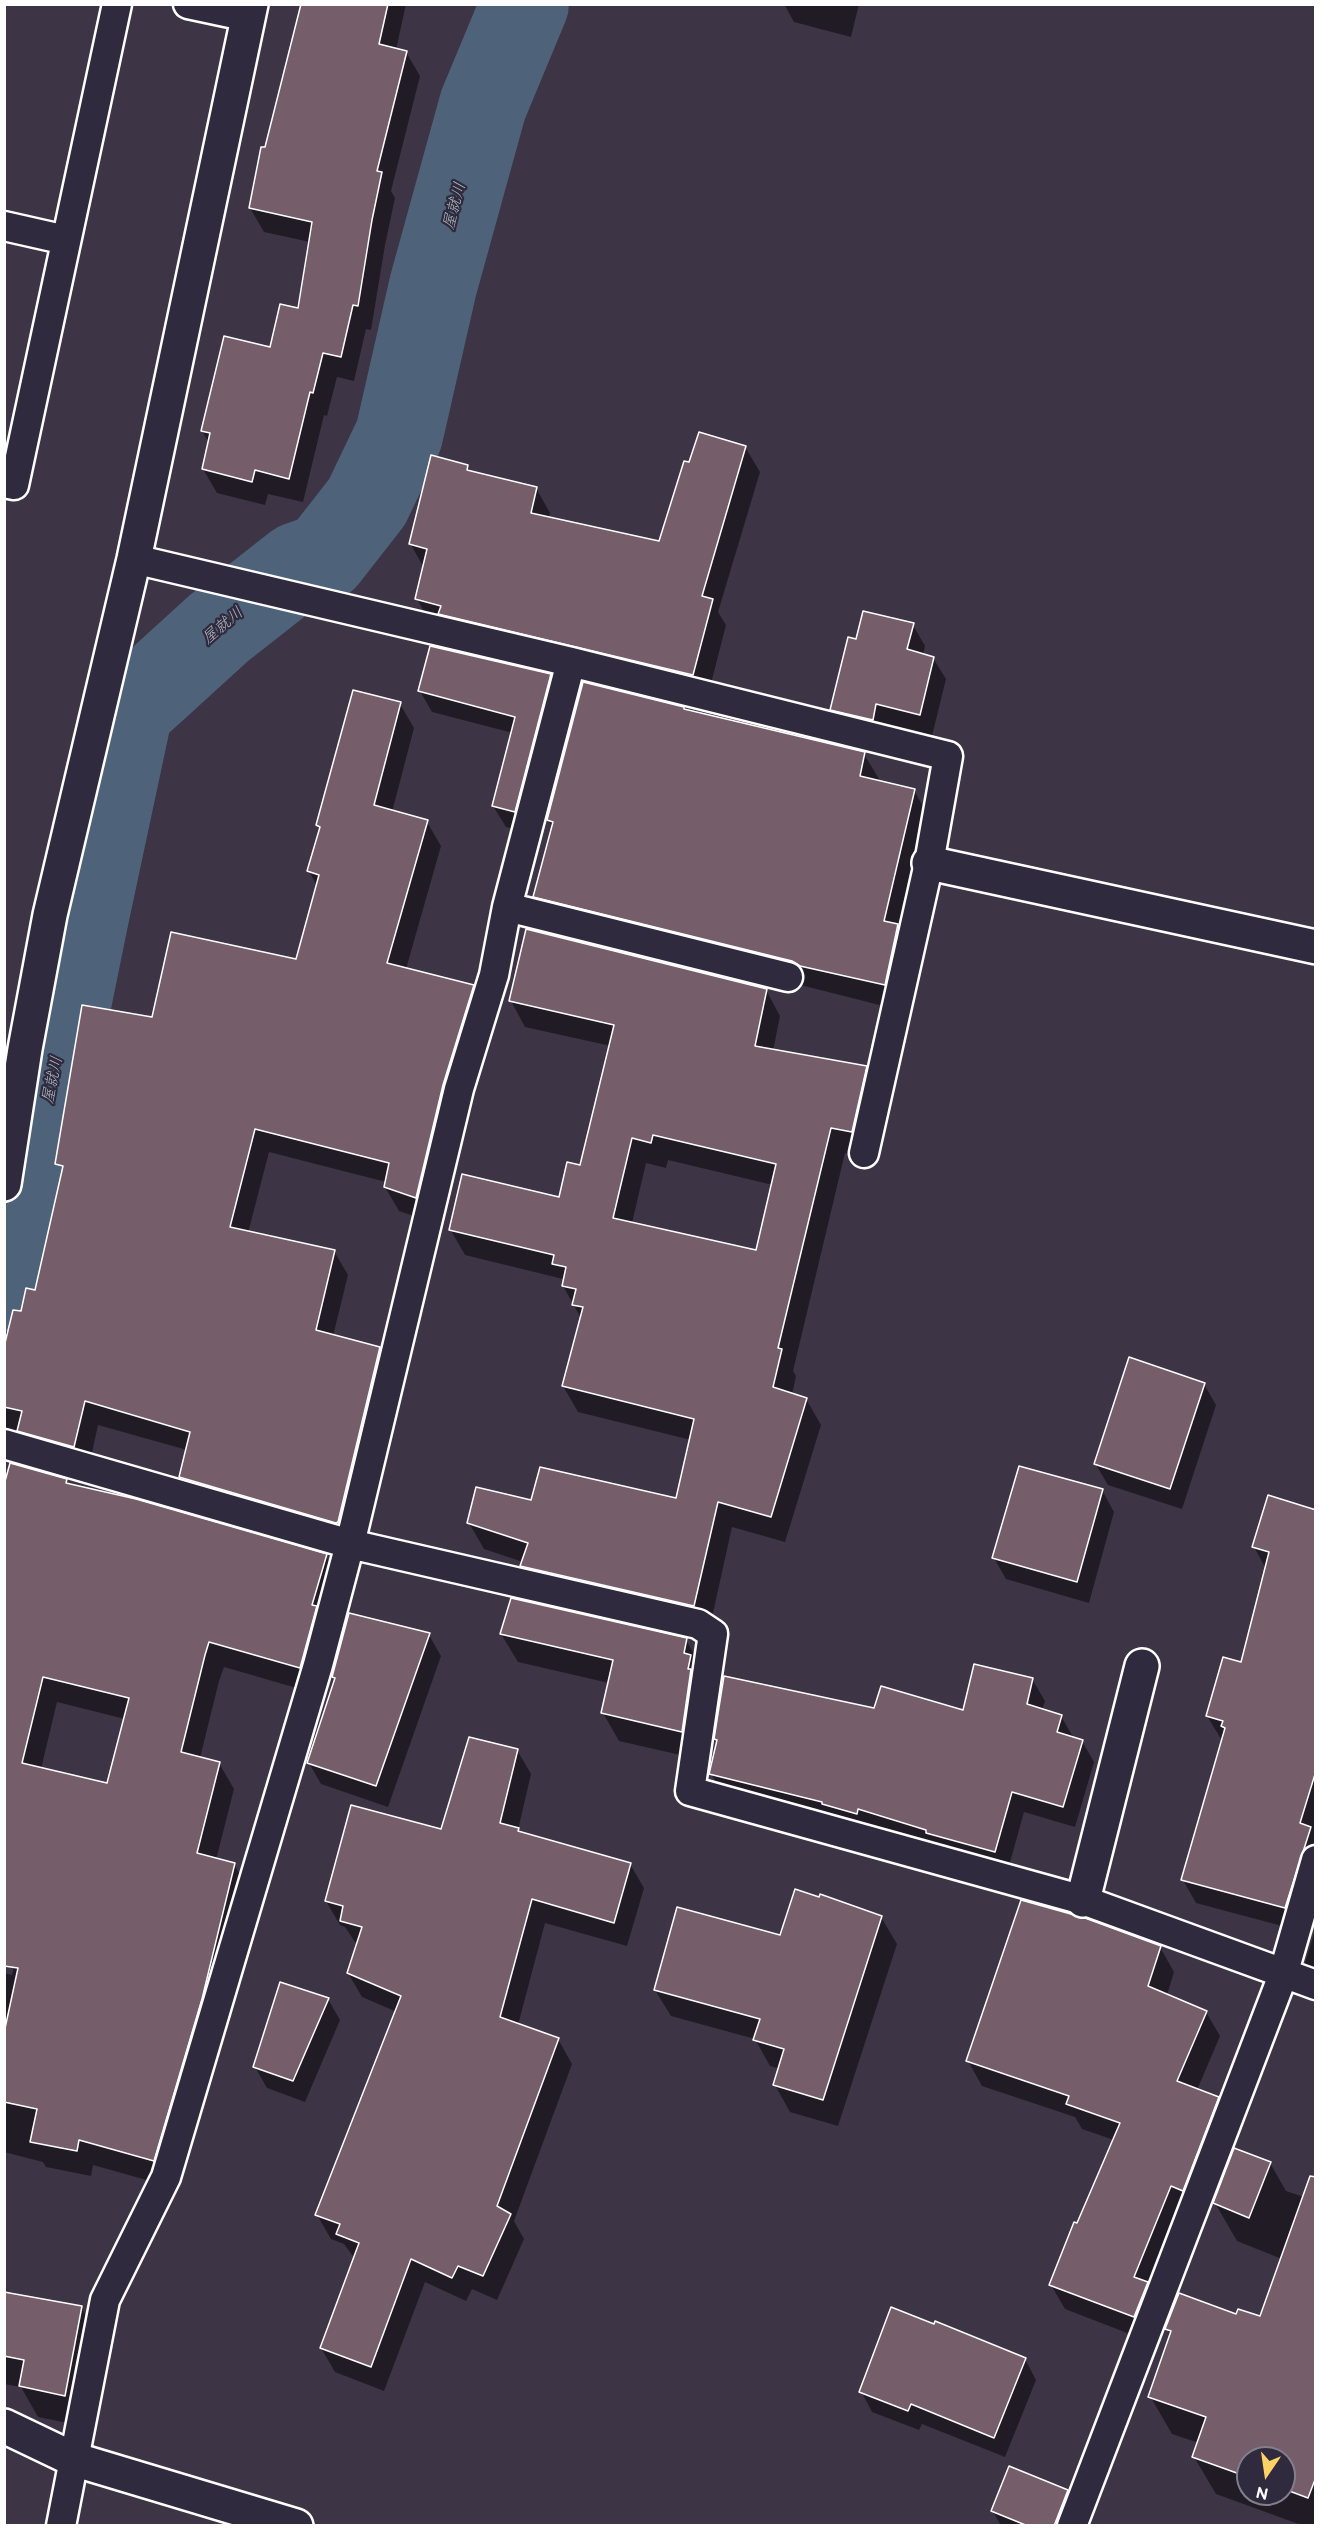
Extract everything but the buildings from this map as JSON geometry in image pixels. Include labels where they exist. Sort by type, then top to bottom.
[{"type":"street","points":[[4,1184],[25,1049],[50,915],[134,559],[250,11]]},
{"type":"street","points":[[929,863],[1316,947]]},
{"type":"street","points":[[1083,1900],[1142,1666]]},
{"type":"street","points":[[4,2426],[73,2459],[296,2526]]},
{"type":"lane","points":[[4,483],[14,485],[117,4]]},
{"type":"lane","points":[[188,4],[250,11]]},
{"type":"lane","points":[[4,226],[66,240]]},
{"type":"lane","points":[[134,559],[571,662],[948,756],[929,863],[864,1153]]},
{"type":"lane","points":[[61,2526],[105,2300],[166,2177],[318,1665],[350,1544],[459,1089],[494,975],[507,907],[571,662]]},
{"type":"lane","points":[[507,907],[788,977]]},
{"type":"lane","points":[[4,1444],[350,1544],[698,1624],[713,1634],[690,1791],[1083,1900],[1283,1975],[1316,1985]]},
{"type":"lane","points":[[1072,2526],[1283,1975],[1316,1860]]},
{"type":"waterway","name":"屋就川","points":[[4,1288],[15,1261],[129,710],[219,628],[298,566],[324,557],[367,502],[399,435],[433,286],[483,105],[525,4]]}]
